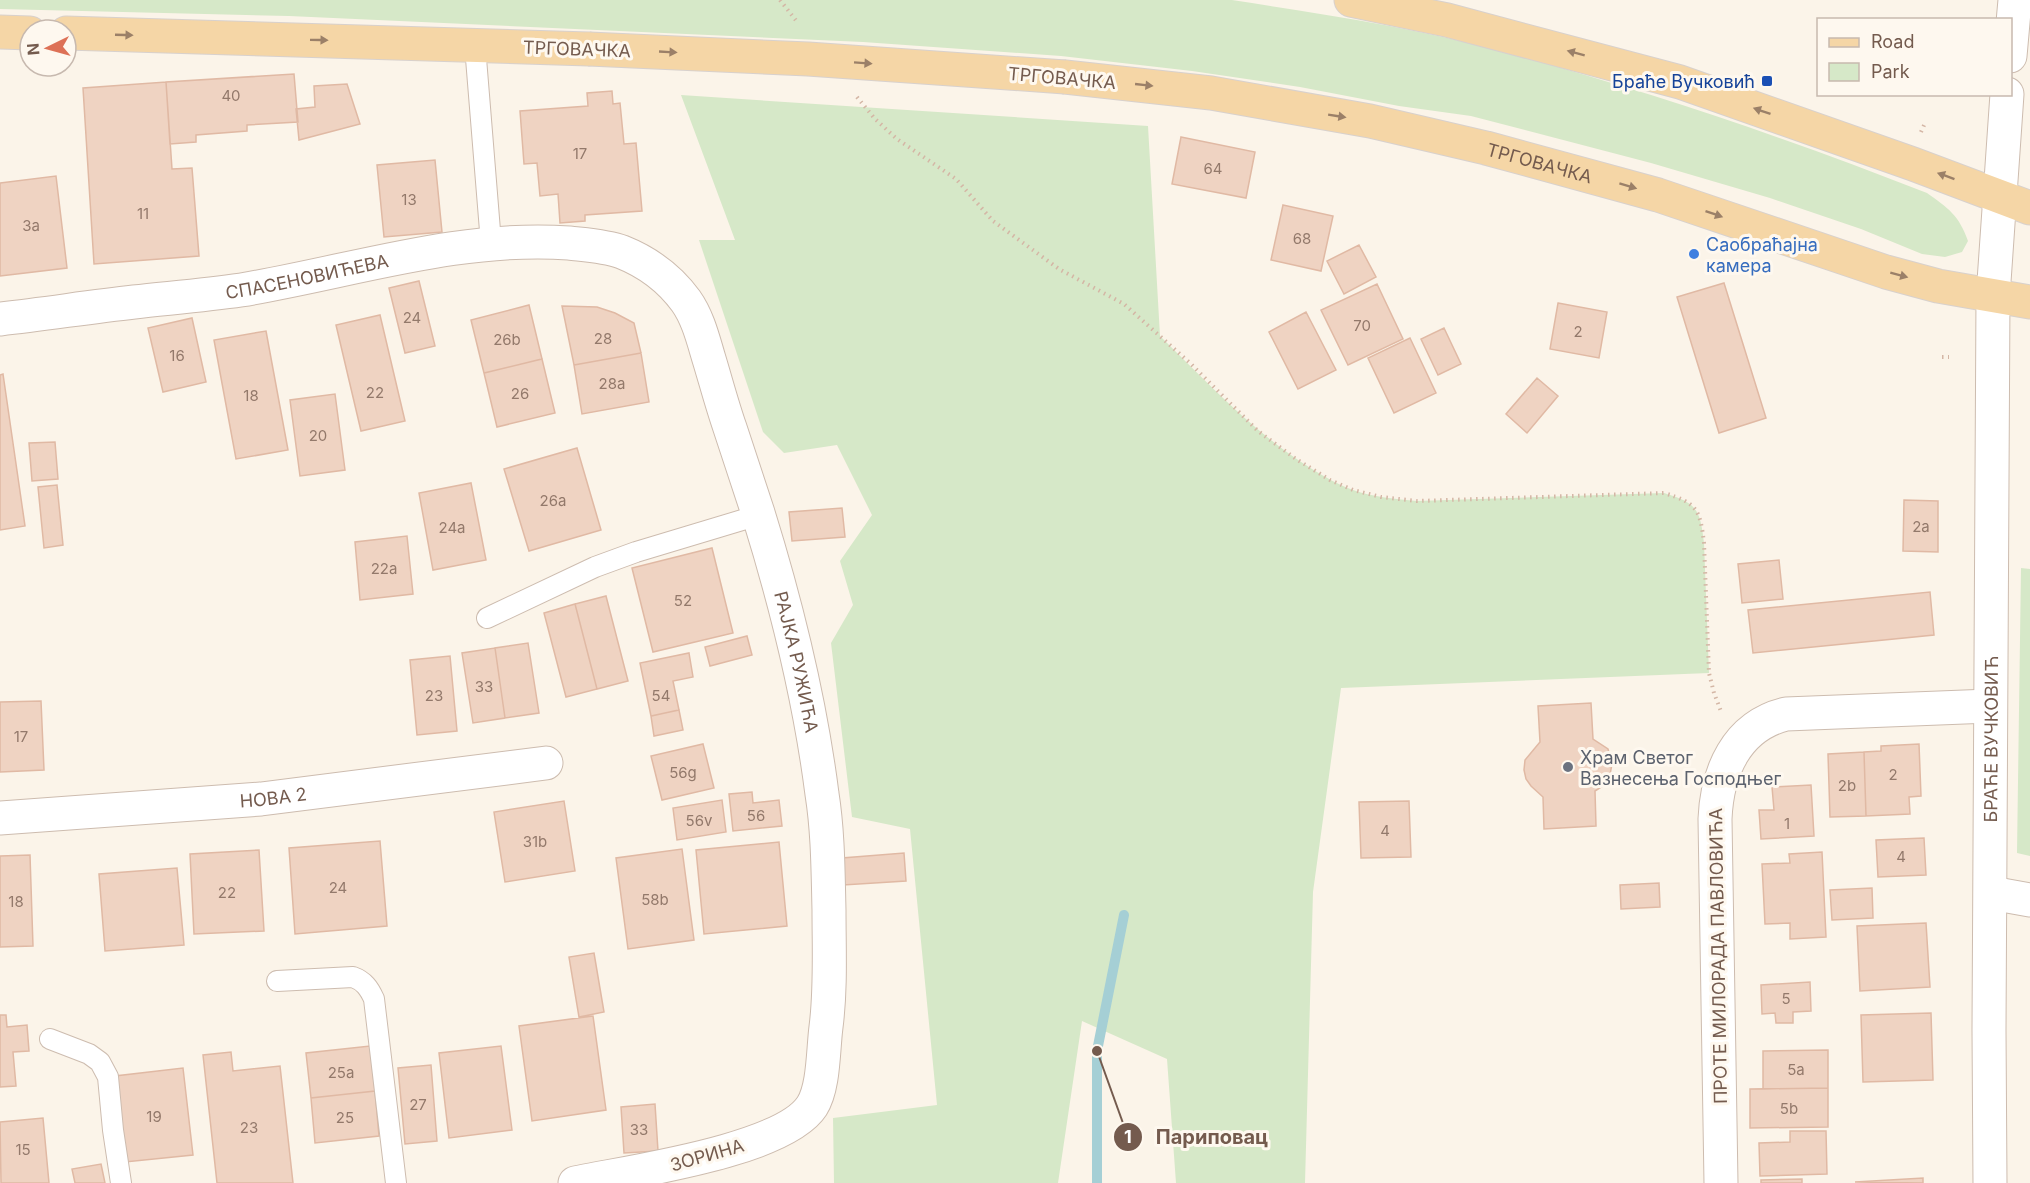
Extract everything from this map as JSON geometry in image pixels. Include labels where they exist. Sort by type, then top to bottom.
[{"type":"main road","points":[[1351,0],[1448,10],[1680,82],[2015,202]]},
{"type":"main road","points":[[0,33],[18,33]]},
{"type":"main road","name":"ТРГОВАЧКА","points":[[78,33],[364,41],[808,59],[1065,77],[1211,93],[1370,121],[1486,148],[1637,189],[1886,272],[1938,286],[2030,302]]},
{"type":"street","points":[[2012,34],[2015,0]]},
{"type":"street","name":"БРАЋЕ ВУЧКОВИЋ","points":[[1990,1183],[1993,296],[2015,202],[2007,96]]},
{"type":"street","name":"СПАСЕНОВИЋЕВА","points":[[0,319],[236,291],[383,261],[491,243],[550,242],[614,249]]},
{"type":"street","name":"РАЈКА РУЖИЋА","points":[[614,249],[637,259],[660,274],[673,285],[694,315],[759,515],[780,592],[810,721],[822,795],[827,848],[830,966],[828,1009],[819,1085],[811,1107],[798,1119]]},
{"type":"street","name":"ПРОТЕ МИЛОРАДА ПАВЛОВИЋА","points":[[1721,1183],[1715,819],[1719,785],[1729,759],[1755,727],[1774,717],[1786,714],[1990,706]]},
{"type":"street","name":"НОВА 2","points":[[0,818],[261,799],[546,763]]},
{"type":"street","points":[[1991,893],[2030,900]]},
{"type":"street","name":"ЗОРИНА","points":[[575,1183],[706,1157],[774,1133],[798,1119]]},
{"type":"lane","points":[[475,46],[491,243]]},
{"type":"lane","points":[[487,618],[595,567],[636,552],[759,515]]},
{"type":"lane","points":[[277,981],[352,977],[362,981],[369,988],[374,999],[396,1183]]},
{"type":"lane","points":[[50,1039],[89,1054],[100,1062],[108,1077],[113,1130],[122,1183]]},
{"type":"path","points":[[780,0],[802,27]]},
{"type":"path","points":[[853,92],[875,119],[897,139],[956,179],[993,221],[1059,269],[1124,304],[1190,363],[1258,430],[1296,459],[1330,480],[1353,490],[1381,497],[1417,501],[1664,493],[1681,498],[1696,507],[1702,524],[1704,543],[1710,673],[1714,693],[1736,748]]},
{"type":"path","points":[[1942,357],[1949,357]]},
{"type":"green space","points":[[0,0],[1232,0],[1367,22],[1467,42],[1608,82],[1715,116],[1927,193],[1952,213],[1961,225],[1968,241],[1962,252],[1945,257],[1922,254],[1861,229],[1770,198],[1651,163],[1471,116],[1192,71],[1061,56],[863,42],[289,16],[0,9]]},
{"type":"green space","points":[[681,95],[1148,126],[1160,336],[1233,407],[1291,455],[1343,486],[1385,497],[1417,501],[1664,493],[1684,500],[1695,509],[1701,522],[1704,543],[1709,673],[1341,688],[1313,892],[1305,1183],[1176,1183],[1167,1059],[1082,1021],[1058,1183],[834,1183],[833,1118],[937,1105],[910,829],[852,817],[831,643],[853,605],[840,561],[872,515],[837,445],[784,453],[763,432],[699,240],[735,240]]},
{"type":"green space","points":[[2021,568],[2030,569],[2030,856],[2017,853]]},
{"type":"building","points":[[294,74],[298,122],[247,125],[247,131],[196,135],[196,142],[170,144],[166,82]]},
{"type":"building","points":[[166,82],[172,169],[192,168],[199,256],[94,264],[83,88]]},
{"type":"building","points":[[347,84],[360,124],[299,140],[296,109],[315,107],[314,86]]},
{"type":"building","points":[[612,91],[613,104],[620,103],[624,144],[636,143],[642,211],[585,215],[585,221],[560,223],[558,194],[540,196],[537,163],[524,164],[520,111],[588,106],[587,93]]},
{"type":"building","points":[[1181,137],[1255,152],[1246,198],[1172,184]]},
{"type":"building","points":[[435,160],[442,232],[384,237],[377,165]]},
{"type":"building","points":[[56,176],[67,268],[0,276],[0,183]]},
{"type":"building","points":[[1283,205],[1333,216],[1321,271],[1271,260]]},
{"type":"building","points":[[1359,245],[1376,277],[1344,294],[1327,261]]},
{"type":"building","points":[[419,281],[435,346],[405,353],[389,288]]},
{"type":"building","points":[[1724,283],[1766,418],[1719,433],[1677,297]]},
{"type":"building","points":[[1377,284],[1403,339],[1348,365],[1321,310]]},
{"type":"building","points":[[1558,303],[1607,312],[1599,358],[1550,349]]},
{"type":"building","points":[[529,305],[542,359],[484,373],[471,320]]},
{"type":"building","points":[[562,306],[597,307],[634,323],[641,353],[574,365]]},
{"type":"building","points":[[1306,312],[1336,370],[1298,389],[1269,332]]},
{"type":"building","points":[[380,315],[405,421],[361,431],[336,325]]},
{"type":"building","points":[[192,318],[206,382],[163,392],[148,328]]},
{"type":"building","points":[[1444,328],[1461,364],[1438,375],[1421,339]]},
{"type":"building","points":[[266,331],[288,450],[236,459],[214,340]]},
{"type":"building","points":[[1410,338],[1436,393],[1394,413],[1368,358]]},
{"type":"building","points":[[641,353],[649,402],[582,414],[574,365]]},
{"type":"building","points":[[542,359],[555,413],[497,427],[484,373]]},
{"type":"building","points":[[3,374],[25,526],[0,530],[0,375]]},
{"type":"building","points":[[1537,378],[1558,396],[1527,433],[1506,414]]},
{"type":"building","points":[[335,394],[345,470],[300,476],[290,400]]},
{"type":"building","points":[[55,442],[58,479],[32,481],[29,443]]},
{"type":"building","points":[[577,448],[601,530],[529,551],[504,469]]},
{"type":"building","points":[[471,483],[486,560],[433,570],[419,493]]},
{"type":"building","points":[[57,485],[63,545],[44,548],[38,487]]},
{"type":"building","points":[[1904,500],[1938,501],[1938,552],[1903,551]]},
{"type":"building","points":[[842,508],[845,537],[792,541],[789,512]]},
{"type":"building","points":[[407,536],[413,594],[360,600],[355,542]]},
{"type":"building","points":[[712,548],[733,633],[653,652],[632,568]]},
{"type":"building","points":[[1779,560],[1783,599],[1742,603],[1738,564]]},
{"type":"building","points":[[1930,592],[1934,635],[1753,653],[1748,610]]},
{"type":"building","points":[[606,596],[628,681],[597,689],[575,604]]},
{"type":"building","points":[[575,604],[597,689],[566,697],[544,613]]},
{"type":"building","points":[[747,636],[752,655],[710,666],[705,647]]},
{"type":"building","points":[[528,643],[539,713],[505,718],[495,648]]},
{"type":"building","points":[[495,648],[505,718],[473,723],[462,653]]},
{"type":"building","points":[[689,653],[693,677],[673,681],[679,710],[651,716],[640,663]]},
{"type":"building","points":[[450,656],[457,731],[417,735],[410,660]]},
{"type":"building","points":[[41,701],[44,770],[0,772],[0,702]]},
{"type":"building","name":"Храм Светог Вазнесења Господњег","points":[[1591,703],[1593,739],[1608,749],[1612,764],[1609,780],[1595,791],[1596,826],[1544,829],[1543,797],[1526,779],[1524,770],[1525,760],[1540,742],[1538,706]]},
{"type":"building","points":[[679,710],[683,730],[654,736],[651,716]]},
{"type":"building","points":[[703,744],[714,788],[662,800],[651,756]]},
{"type":"building","points":[[1919,744],[1921,796],[1909,797],[1910,814],[1866,816],[1864,752],[1881,751],[1881,746]]},
{"type":"building","points":[[1864,752],[1866,816],[1830,817],[1828,754]]},
{"type":"building","points":[[1811,785],[1814,836],[1761,839],[1759,810],[1774,810],[1772,787]]},
{"type":"building","points":[[752,792],[753,803],[779,800],[782,826],[733,831],[729,794]]},
{"type":"building","points":[[722,800],[726,832],[677,840],[673,808]]},
{"type":"building","points":[[564,801],[575,871],[505,882],[494,812]]},
{"type":"building","points":[[1409,801],[1411,857],[1361,858],[1359,802]]},
{"type":"building","points":[[1924,838],[1926,875],[1878,877],[1876,840]]},
{"type":"building","points":[[380,841],[387,926],[295,934],[289,848]]},
{"type":"building","points":[[779,842],[787,926],[704,934],[696,850]]},
{"type":"building","points":[[682,849],[694,940],[628,949],[616,858]]},
{"type":"building","points":[[259,850],[264,931],[194,934],[190,854]]},
{"type":"building","points":[[1822,852],[1826,937],[1790,939],[1790,923],[1765,924],[1762,864],[1790,863],[1789,854]]},
{"type":"building","points":[[904,853],[906,881],[843,885],[842,858]]},
{"type":"building","points":[[30,855],[33,946],[0,947],[0,856]]},
{"type":"building","points":[[177,868],[184,945],[105,951],[99,874]]},
{"type":"building","points":[[1659,883],[1660,907],[1621,909],[1620,885]]},
{"type":"building","points":[[1872,888],[1873,918],[1832,920],[1830,890]]},
{"type":"building","points":[[1926,923],[1930,987],[1860,991],[1857,926]]},
{"type":"building","points":[[594,953],[604,1012],[579,1017],[569,957]]},
{"type":"building","points":[[1810,982],[1811,1011],[1793,1012],[1793,1023],[1776,1023],[1775,1013],[1762,1014],[1761,985]]},
{"type":"building","points":[[1931,1013],[1933,1080],[1863,1082],[1861,1015]]},
{"type":"building","points":[[0,1015],[6,1015],[7,1027],[27,1025],[29,1051],[13,1052],[16,1086],[0,1087]]},
{"type":"building","points":[[593,1016],[606,1110],[532,1121],[519,1026]]},
{"type":"building","points":[[370,1046],[375,1091],[311,1098],[306,1053]]},
{"type":"building","points":[[501,1046],[512,1130],[449,1138],[439,1053]]},
{"type":"building","points":[[1828,1050],[1828,1088],[1763,1089],[1763,1051]]},
{"type":"building","points":[[231,1052],[233,1071],[280,1066],[293,1183],[217,1183],[203,1055]]},
{"type":"building","points":[[431,1065],[437,1141],[405,1144],[398,1068]]},
{"type":"building","points":[[183,1068],[193,1155],[125,1162],[115,1076]]},
{"type":"building","points":[[1828,1088],[1828,1127],[1750,1128],[1750,1089]]},
{"type":"building","points":[[375,1091],[379,1136],[315,1143],[311,1098]]},
{"type":"building","points":[[655,1104],[658,1151],[624,1153],[621,1107]]},
{"type":"building","points":[[43,1118],[49,1183],[1,1183],[0,1122]]},
{"type":"building","points":[[1790,1131],[1826,1131],[1827,1174],[1760,1176],[1759,1143],[1790,1142]]},
{"type":"building","points":[[101,1164],[105,1183],[75,1183],[72,1169]]},
{"type":"building","points":[[1923,1178],[1923,1183],[1855,1182]]},
{"type":"building","points":[[1802,1179],[1802,1183],[1761,1183],[1761,1180]]},
{"type":"waterway","points":[[1097,1183],[1097,1051],[1124,915]]},
{"type":"place","name":"Браће Вучковић","points":[[1767,81]]},
{"type":"place","name":"Саобраћајна камера","points":[[1694,254]]},
{"type":"place","name":"Храм Светог Вазнесења Господњег","points":[[1568,767]]},
{"type":"place","name":"Париповац","points":[[1097,1051]]}]
